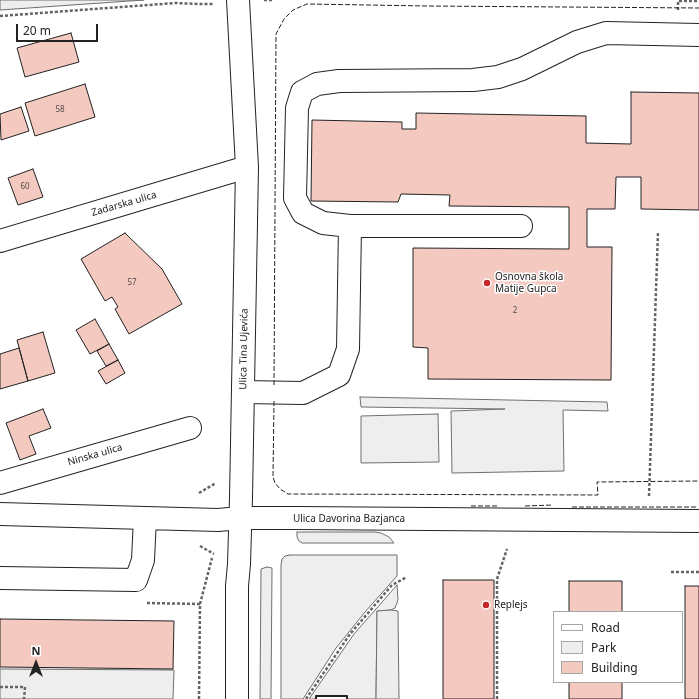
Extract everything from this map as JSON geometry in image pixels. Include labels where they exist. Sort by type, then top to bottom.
[{"type":"street","name":"Ulica Tina Ujevića","points":[[237,699],[237,586],[243,435],[247,167],[238,0]]},
{"type":"street","points":[[521,226],[350,226],[323,223],[303,213],[295,198],[296,108],[302,92],[317,84],[338,81],[473,80],[498,77],[522,70],[576,42],[606,33],[699,35]]},
{"type":"street","name":"Zadarska ulica","points":[[0,241],[247,167]]},
{"type":"street","points":[[243,392],[303,393],[338,375],[348,349],[350,226]]},
{"type":"street","name":"Ninska ulica","points":[[0,483],[190,428]]},
{"type":"street","name":"Ulica Davorina Bazjanca","points":[[0,514],[218,520],[240,518],[699,521]]},
{"type":"street","points":[[0,578],[136,580],[143,560],[145,518]]},
{"type":"path","points":[[0,16],[175,3],[206,4]]},
{"type":"path","points":[[649,501],[658,232]]},
{"type":"path","points":[[199,699],[200,604],[214,548]]},
{"type":"path","points":[[497,699],[497,579],[507,549]]},
{"type":"path","points":[[671,572],[699,572]]},
{"type":"path","points":[[306,699],[350,634],[392,585],[407,577]]},
{"type":"path","points":[[0,687],[25,687],[24,699]]},
{"type":"green space","points":[[0,0],[144,0],[0,10]]},
{"type":"green space","points":[[360,397],[607,402],[608,411],[563,410],[564,471],[452,473],[451,411],[505,409],[361,407]]},
{"type":"green space","points":[[438,414],[439,462],[361,463],[361,416]]},
{"type":"green space","points":[[297,532],[375,532],[389,537],[394,543],[302,543],[297,537]]},
{"type":"green space","points":[[397,555],[397,576],[336,648],[303,699],[281,699],[281,565],[282,559],[285,556]]},
{"type":"green space","points":[[267,567],[272,568],[271,699],[260,699],[261,569]]},
{"type":"green space","points":[[397,585],[398,599],[395,608],[391,610],[377,611],[376,699],[347,699],[347,696],[316,696],[316,699],[309,699],[354,634]]},
{"type":"green space","points":[[0,669],[174,670],[173,699],[0,699]]},
{"type":"shaded area","points":[[377,611],[398,611],[399,699],[376,699]]},
{"type":"building","points":[[71,33],[79,62],[25,77],[17,48]]},
{"type":"building","points":[[85,84],[95,117],[35,136],[25,103]]},
{"type":"building","points":[[631,92],[699,93],[699,210],[641,209],[641,177],[616,177],[615,209],[587,209],[587,247],[612,247],[611,380],[428,379],[428,348],[413,347],[413,248],[569,249],[569,207],[449,206],[450,195],[401,194],[398,202],[311,201],[312,120],[402,122],[402,129],[416,129],[416,113],[586,116],[586,143],[631,144]]},
{"type":"building","points":[[21,107],[29,131],[1,140],[0,114]]},
{"type":"building","points":[[33,169],[43,197],[18,205],[8,178]]},
{"type":"building","points":[[125,233],[162,269],[182,304],[129,334],[115,309],[118,307],[112,297],[105,301],[81,259]]},
{"type":"building","points":[[95,319],[109,344],[90,354],[76,330]]},
{"type":"building","points":[[43,332],[55,373],[28,381],[17,340]]},
{"type":"building","points":[[109,344],[118,360],[106,366],[97,351]]},
{"type":"building","points":[[19,348],[28,381],[0,389],[0,354]]},
{"type":"building","points":[[118,360],[125,373],[106,384],[98,371]]},
{"type":"building","points":[[43,409],[51,428],[29,436],[36,454],[20,460],[6,423]]},
{"type":"building","points":[[443,580],[494,580],[494,699],[443,699]]},
{"type":"building","points":[[569,581],[622,581],[622,611],[569,611]]},
{"type":"building","points":[[685,586],[699,586],[699,699],[685,699]]},
{"type":"building","points":[[0,619],[174,621],[173,669],[0,667]]},
{"type":"building","points":[[569,683],[622,683],[622,699],[569,699]]},
{"type":"fence","points":[[274,385],[276,34],[284,19],[293,10],[307,4],[699,8]]},
{"type":"fence","points":[[274,401],[273,477],[275,483],[280,489],[288,494],[598,495],[597,482],[699,481]]},
{"type":"fence","points":[[525,506],[553,505]]},
{"type":"fence","points":[[471,506],[497,506]]},
{"type":"fence","points":[[572,507],[698,507]]},
{"type":"wall","points":[[316,699],[316,696],[347,696],[347,699]]},
{"type":"place","name":"Osnovna škola Matije Gupca","points":[[487,283]]},
{"type":"place","name":"Replejs","points":[[486,605]]}]
